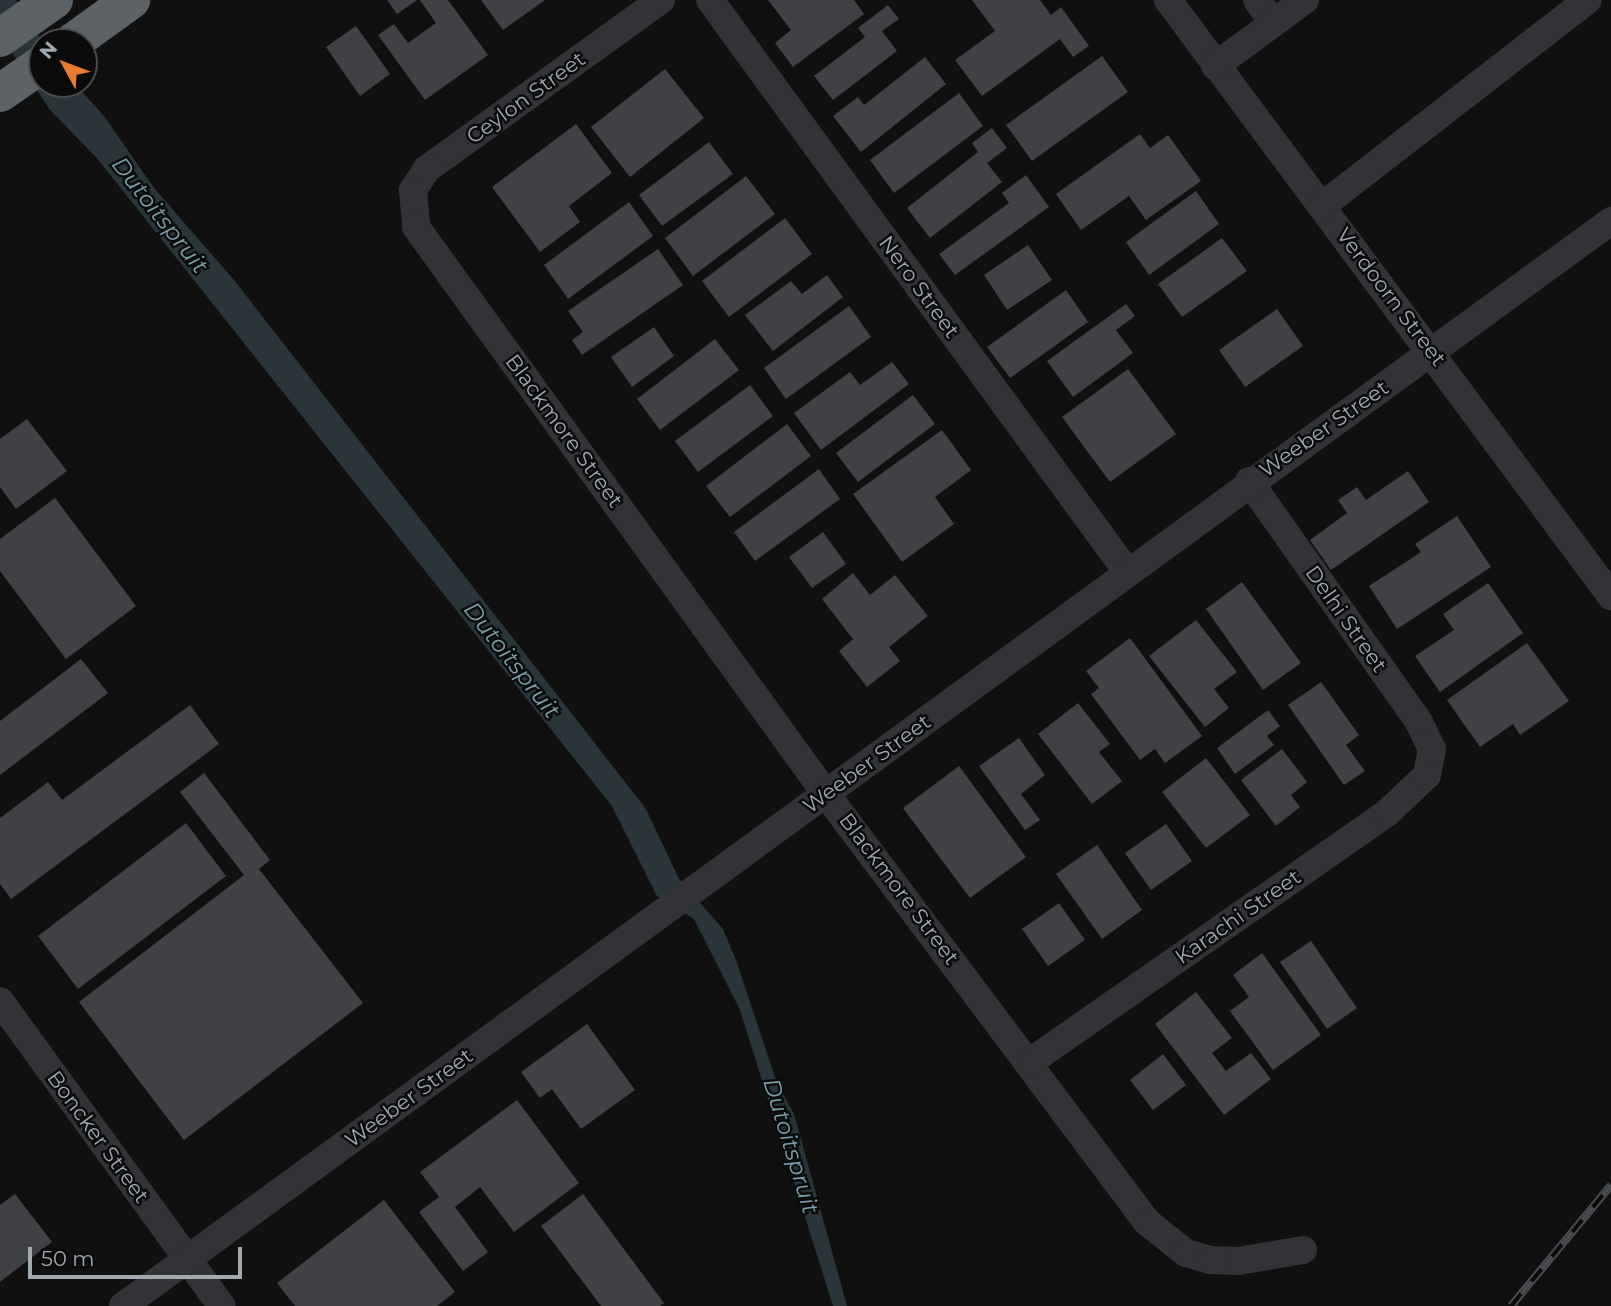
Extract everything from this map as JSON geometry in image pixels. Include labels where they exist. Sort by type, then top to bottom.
[{"type":"highway","points":[[92,28],[131,0]]},
{"type":"highway","points":[[2,92],[28,74]]},
{"type":"street","name":"Ceylon Street","points":[[411,210],[413,190],[427,169],[661,0]]},
{"type":"street","name":"Nero Street","points":[[710,0],[1128,573]]},
{"type":"street","name":"Verdoorn Street","points":[[1168,0],[1214,66],[1434,353],[1611,596]]},
{"type":"street","points":[[1257,0],[1273,23]]},
{"type":"street","points":[[1214,66],[1305,0]]},
{"type":"street","points":[[1322,206],[1588,0]]},
{"type":"street","name":"Blackmore Street","points":[[411,210],[424,239],[826,794],[1030,1062],[1124,1195],[1164,1238],[1210,1260],[1238,1261],[1303,1250]]},
{"type":"street","name":"Weeber Street","points":[[123,1306],[656,921],[1249,481],[1434,353],[1611,221]]},
{"type":"street","name":"Delhi Street","points":[[1249,481],[1419,722],[1432,761]]},
{"type":"street","name":"Karachi Street","points":[[1030,1062],[1387,813],[1427,775],[1432,761]]},
{"type":"street","name":"Boncker Street","points":[[0,1001],[222,1306]]},
{"type":"water","points":[[0,0],[16,0],[34,28],[28,28],[28,77],[0,34]]},
{"type":"water","name":"Dutoitspruit","points":[[42,98],[88,98],[104,116],[154,188],[234,280],[646,809],[679,879],[723,929],[736,960],[777,1083],[794,1114],[847,1306],[833,1306],[740,1010],[694,919],[657,896],[612,806],[96,157],[50,110]]},
{"type":"building","points":[[387,0],[417,0],[397,14]]},
{"type":"building","points":[[420,0],[448,0],[488,55],[425,100],[378,35],[394,24],[408,43],[436,23]]},
{"type":"building","points":[[481,0],[545,0],[503,30]]},
{"type":"building","points":[[768,0],[854,0],[864,14],[793,67],[775,43],[791,30]]},
{"type":"building","points":[[972,0],[1040,0],[1051,15],[1061,7],[1089,46],[1073,57],[1060,39],[982,96],[955,60],[995,31]]},
{"type":"building","points":[[888,5],[899,19],[882,31],[897,51],[833,100],[814,76],[865,37],[858,28]]},
{"type":"building","points":[[356,26],[390,74],[360,96],[326,47]]},
{"type":"building","points":[[1102,56],[1128,92],[1032,161],[1006,125]]},
{"type":"building","points":[[925,57],[946,84],[861,152],[833,116],[858,97],[864,105]]},
{"type":"building","points":[[665,69],[704,118],[630,177],[591,127]]},
{"type":"building","points":[[959,93],[983,126],[894,193],[870,160]]},
{"type":"building","points":[[576,124],[612,173],[569,206],[580,222],[540,252],[492,187]]},
{"type":"building","points":[[992,128],[1007,148],[987,163],[1002,182],[930,238],[907,208],[978,152],[972,143]]},
{"type":"building","points":[[1140,134],[1150,148],[1168,135],[1201,181],[1146,220],[1129,196],[1081,230],[1056,194]]},
{"type":"building","points":[[709,142],[733,174],[662,226],[639,195]]},
{"type":"building","points":[[1026,175],[1049,207],[955,275],[939,254],[1009,203],[1002,193]]},
{"type":"building","points":[[746,176],[775,214],[693,276],[665,238]]},
{"type":"building","points":[[1196,191],[1219,224],[1149,275],[1126,242]]},
{"type":"building","points":[[629,202],[653,236],[568,299],[544,265]]},
{"type":"building","points":[[785,218],[812,254],[729,317],[702,281]]},
{"type":"building","points":[[1222,238],[1247,271],[1182,317],[1158,284]]},
{"type":"building","points":[[1028,245],[1052,280],[1007,310],[984,275]]},
{"type":"building","points":[[658,249],[683,285],[582,355],[572,340],[583,332],[568,311]]},
{"type":"building","points":[[827,275],[843,297],[773,351],[745,315],[791,281],[802,294]]},
{"type":"building","points":[[1066,290],[1088,322],[1010,378],[987,347]]},
{"type":"building","points":[[1126,304],[1135,316],[1116,330],[1133,353],[1073,397],[1047,361]]},
{"type":"building","points":[[849,306],[871,337],[786,399],[764,368]]},
{"type":"building","points":[[1277,309],[1303,346],[1245,387],[1219,350]]},
{"type":"building","points":[[654,327],[674,356],[632,387],[611,357]]},
{"type":"building","points":[[715,339],[739,370],[660,430],[637,399]]},
{"type":"building","points":[[892,362],[909,384],[821,450],[794,413],[850,372],[860,385]]},
{"type":"building","points":[[1128,369],[1176,434],[1110,482],[1062,417]]},
{"type":"building","points":[[750,385],[773,416],[698,472],[675,441]]},
{"type":"building","points":[[913,395],[935,424],[858,482],[836,453]]},
{"type":"building","points":[[27,419],[67,471],[16,509],[0,487],[0,439]]},
{"type":"building","points":[[787,424],[811,456],[730,517],[706,486]]},
{"type":"building","points":[[942,430],[971,470],[935,497],[954,524],[902,562],[853,494]]},
{"type":"building","points":[[819,469],[840,499],[755,561],[734,532]]},
{"type":"building","points":[[1408,471],[1429,502],[1331,570],[1310,540],[1347,513],[1338,500],[1357,487],[1366,500]]},
{"type":"building","points":[[55,498],[136,606],[66,659],[0,571],[0,539]]},
{"type":"building","points":[[1457,516],[1491,567],[1397,629],[1369,586],[1421,552],[1415,544]]},
{"type":"building","points":[[823,532],[846,564],[812,588],[789,557]]},
{"type":"building","points":[[853,573],[870,595],[895,575],[928,616],[889,647],[900,661],[867,687],[839,651],[853,639],[822,599]]},
{"type":"building","points":[[1242,582],[1301,663],[1263,690],[1206,609]]},
{"type":"building","points":[[1488,583],[1523,633],[1440,692],[1415,656],[1454,630],[1443,614]]},
{"type":"building","points":[[1196,620],[1237,672],[1214,689],[1229,708],[1205,727],[1149,656]]},
{"type":"building","points":[[1130,638],[1202,736],[1165,763],[1155,749],[1140,760],[1091,694],[1099,688],[1086,671]]},
{"type":"building","points":[[1527,643],[1569,701],[1520,735],[1513,724],[1480,747],[1447,700]]},
{"type":"building","points":[[81,659],[108,693],[0,775],[0,721]]},
{"type":"building","points":[[1321,682],[1359,735],[1346,745],[1365,771],[1344,785],[1288,705]]},
{"type":"building","points":[[1078,703],[1110,744],[1099,752],[1122,781],[1092,804],[1038,734]]},
{"type":"building","points":[[190,705],[219,744],[11,899],[0,884],[0,818],[48,782],[62,800]]},
{"type":"building","points":[[1268,710],[1280,726],[1267,736],[1274,745],[1235,774],[1217,748]]},
{"type":"building","points":[[1019,738],[1045,775],[1021,794],[1040,820],[1025,830],[979,766]]},
{"type":"building","points":[[1282,749],[1307,782],[1291,795],[1300,807],[1276,826],[1241,780]]},
{"type":"building","points":[[1206,758],[1250,815],[1206,848],[1162,792]]},
{"type":"building","points":[[959,766],[1026,857],[970,898],[903,808]]},
{"type":"building","points":[[204,773],[270,860],[259,869],[363,1003],[184,1140],[79,1002],[244,875],[180,792]]},
{"type":"building","points":[[186,823],[226,876],[78,989],[38,936]]},
{"type":"building","points":[[1166,824],[1192,861],[1151,890],[1125,853]]},
{"type":"building","points":[[1097,845],[1142,910],[1102,939],[1056,874]]},
{"type":"building","points":[[1059,903],[1085,940],[1048,966],[1022,929]]},
{"type":"building","points":[[1311,941],[1357,1008],[1327,1029],[1280,962]]},
{"type":"building","points":[[1262,953],[1321,1035],[1273,1070],[1230,1011],[1249,997],[1233,975]]},
{"type":"building","points":[[1196,992],[1232,1038],[1212,1053],[1226,1071],[1251,1053],[1271,1079],[1224,1115],[1155,1024]]},
{"type":"building","points":[[587,1024],[635,1090],[581,1129],[552,1089],[540,1098],[521,1072]]},
{"type":"building","points":[[1163,1054],[1186,1085],[1153,1110],[1130,1080]]},
{"type":"building","points":[[517,1100],[579,1183],[514,1232],[480,1187],[455,1207],[488,1252],[463,1271],[419,1212],[439,1197],[420,1172]]},
{"type":"building","points":[[15,1194],[52,1242],[0,1282],[0,1205]]},
{"type":"building","points":[[583,1194],[664,1303],[660,1306],[601,1306],[541,1226]]},
{"type":"building","points":[[384,1200],[455,1292],[437,1306],[295,1306],[277,1283]]},
{"type":"railway","points":[[1511,1306],[1611,1185]]}]
